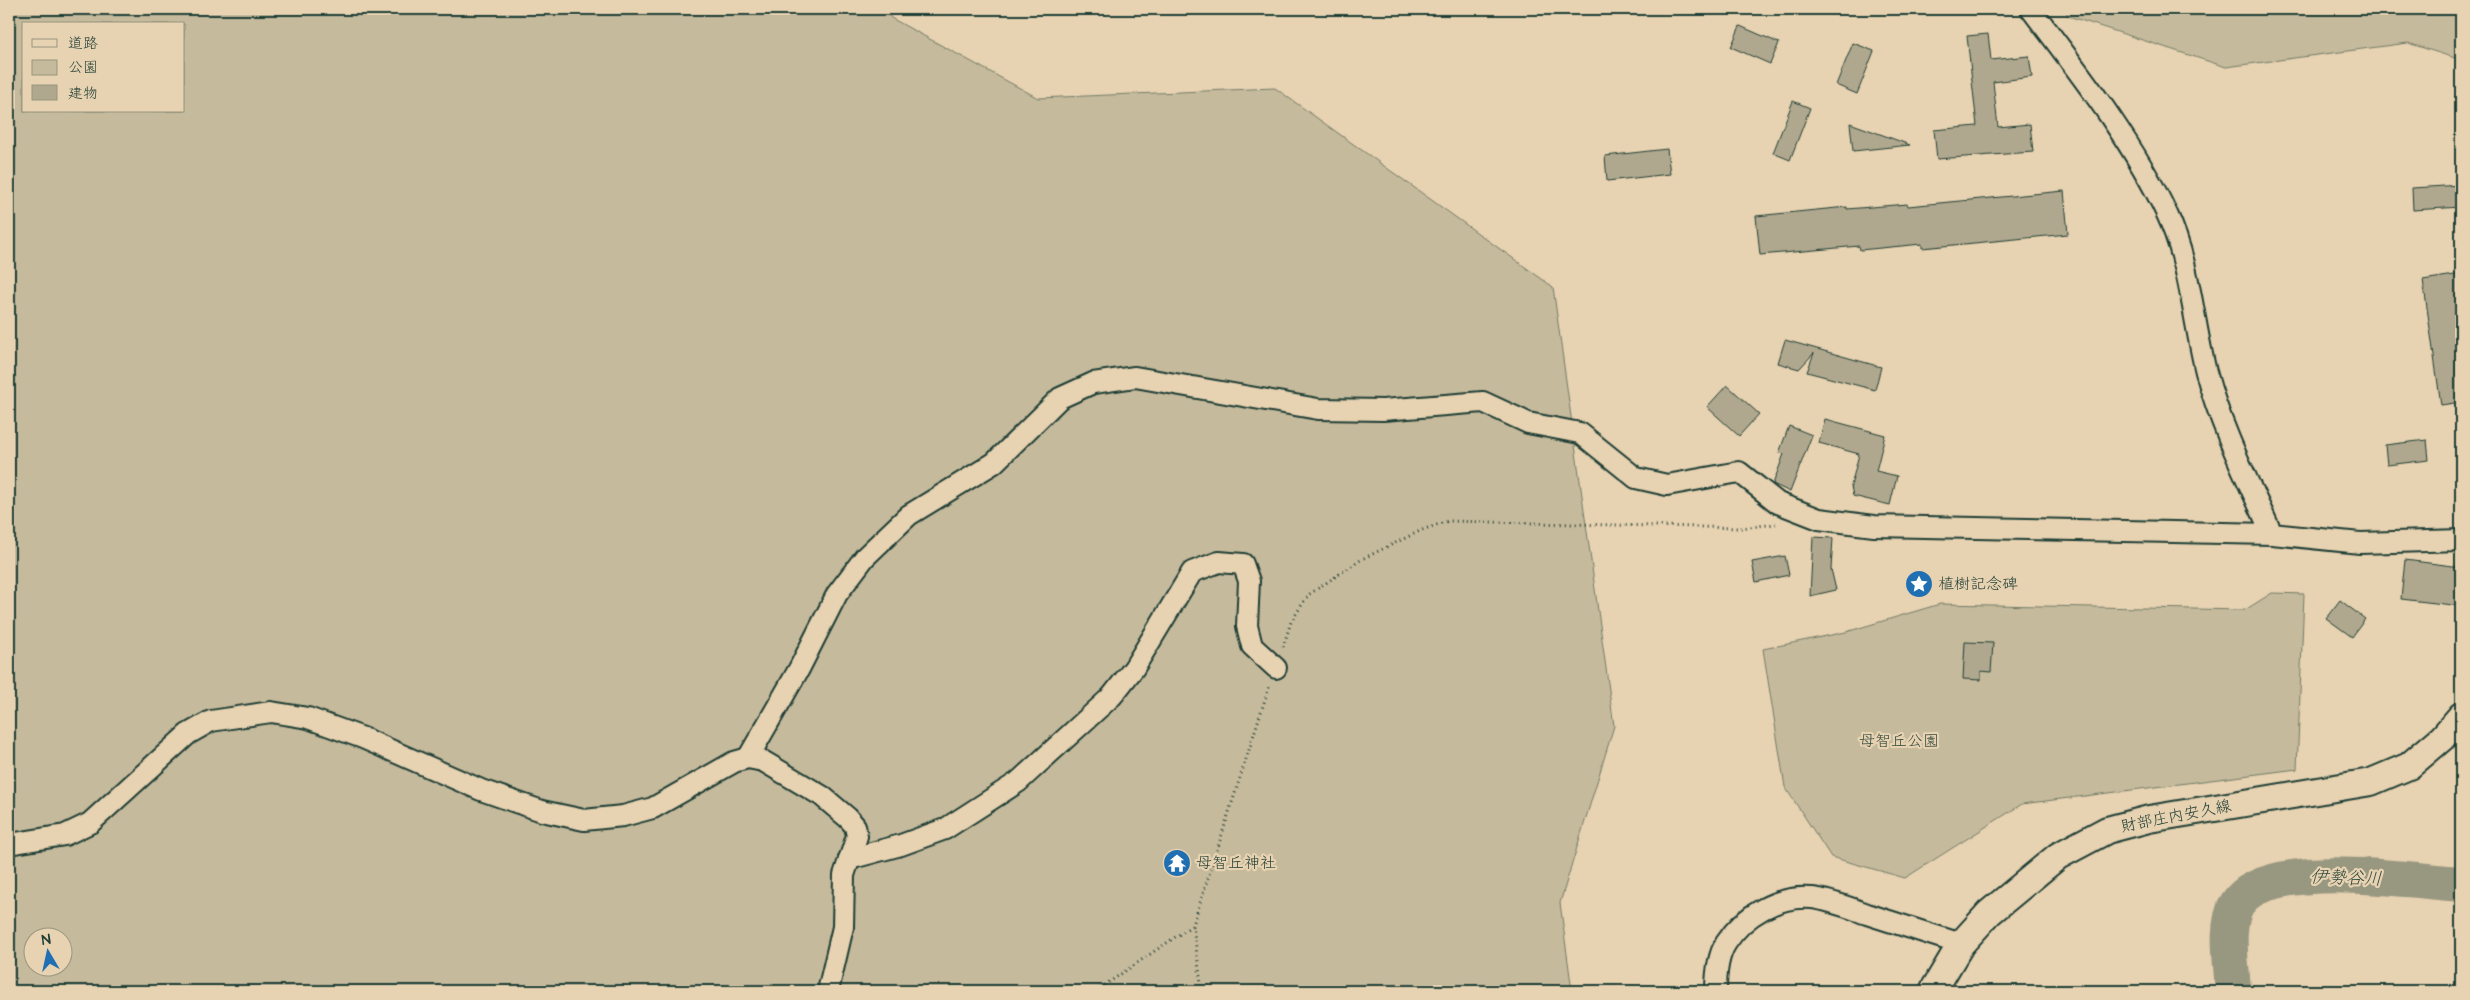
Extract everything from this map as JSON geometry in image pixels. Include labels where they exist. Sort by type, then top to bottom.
[{"type":"main road","name":"財部庄内安久線","points":[[1933,991],[1961,944],[1988,913],[2051,861],[2107,830],[2158,818],[2371,782],[2408,766],[2442,738],[2461,716]]},
{"type":"street","points":[[2031,9],[2103,105],[2168,215],[2182,259],[2206,373],[2229,438],[2272,534]]},
{"type":"street","points":[[748,758],[799,669],[837,594],[865,557],[909,516],[994,463],[1060,398],[1093,383],[1135,377],[1318,409],[1384,410],[1483,402],[1528,423],[1580,433],[1636,478],[1667,485],[1739,472],[1778,503],[1819,519],[1895,527],[2272,534],[2360,543],[2461,540]]},
{"type":"street","points":[[849,859],[901,845],[945,829],[1018,782],[1112,696],[1134,668],[1192,572],[1220,562],[1243,564],[1249,581],[1247,626],[1252,646],[1276,668]]},
{"type":"street","points":[[9,844],[65,835],[90,823],[188,734],[211,721],[271,712],[308,718],[363,738],[481,790],[542,812],[584,820],[623,816],[653,808],[734,762],[748,758],[763,761],[822,796],[855,826],[857,836],[844,875],[843,927],[828,991]]},
{"type":"street","points":[[1716,991],[1716,971],[1725,944],[1744,922],[1766,905],[1790,900],[1812,898],[1850,908],[1961,944]]},
{"type":"path","points":[[1202,991],[1193,925],[1291,622],[1308,595],[1362,559],[1422,530],[1448,521],[1740,528],[1780,524]]},
{"type":"path","points":[[1096,991],[1193,925]]},
{"type":"green space","points":[[9,9],[885,9],[891,18],[1038,98],[1275,88],[1553,287],[1614,726],[1560,903],[1572,991],[9,991]]},
{"type":"green space","points":[[2065,9],[2461,9],[2461,60],[2408,43],[2226,67],[2068,16]]},
{"type":"green space","name":"母智丘公園","points":[[2272,593],[2304,594],[2297,769],[2022,804],[1905,878],[1831,857],[1785,787],[1763,649],[1846,632],[1940,604],[2245,610]]},
{"type":"building","points":[[1740,26],[1779,43],[1770,64],[1731,47]]},
{"type":"building","points":[[1988,34],[1991,60],[2029,56],[2032,77],[1993,82],[1998,127],[2030,124],[2033,152],[1937,159],[1934,130],[1977,126],[1967,36]]},
{"type":"building","points":[[1853,43],[1874,51],[1857,94],[1836,85]]},
{"type":"building","points":[[1793,101],[1810,108],[1790,160],[1773,153]]},
{"type":"building","points":[[1850,123],[1910,145],[1853,151]]},
{"type":"building","points":[[1667,149],[1670,174],[1607,181],[1605,156]]},
{"type":"building","points":[[2461,185],[2461,207],[2413,210],[2412,188]]},
{"type":"building","points":[[2064,191],[2068,234],[1922,248],[1922,244],[1860,250],[1859,246],[1760,255],[1756,216],[1847,207],[1847,209],[1907,204],[1908,206]]},
{"type":"building","points":[[2461,274],[2461,402],[2441,405],[2423,280]]},
{"type":"building","points":[[1785,340],[1881,367],[1875,390],[1807,372],[1814,353],[1799,369],[1778,363]]},
{"type":"building","points":[[1727,385],[1759,414],[1739,436],[1707,407]]},
{"type":"building","points":[[1825,419],[1885,435],[1876,471],[1897,476],[1890,505],[1853,496],[1851,486],[1859,454],[1819,443]]},
{"type":"building","points":[[1789,426],[1812,435],[1790,492],[1773,484],[1784,454],[1779,453]]},
{"type":"building","points":[[2427,440],[2429,460],[2387,465],[2385,445]]},
{"type":"building","points":[[1813,537],[1833,538],[1831,569],[1836,590],[1810,596]]},
{"type":"building","points":[[1785,556],[1789,575],[1756,582],[1752,562]]},
{"type":"building","points":[[2405,560],[2461,567],[2461,606],[2401,599]]},
{"type":"building","points":[[2340,600],[2365,619],[2352,637],[2326,618]]},
{"type":"building","points":[[1965,642],[1993,643],[1991,672],[1981,671],[1981,680],[1963,679]]},
{"type":"waterway","name":"伊勢谷川","points":[[2233,991],[2230,947],[2233,913],[2237,904],[2253,890],[2277,881],[2308,876],[2342,875],[2461,884]]},
{"type":"place","name":"植樹記念碑","points":[[1919,584]]},
{"type":"place","name":"母智丘神社","points":[[1177,863]]}]
